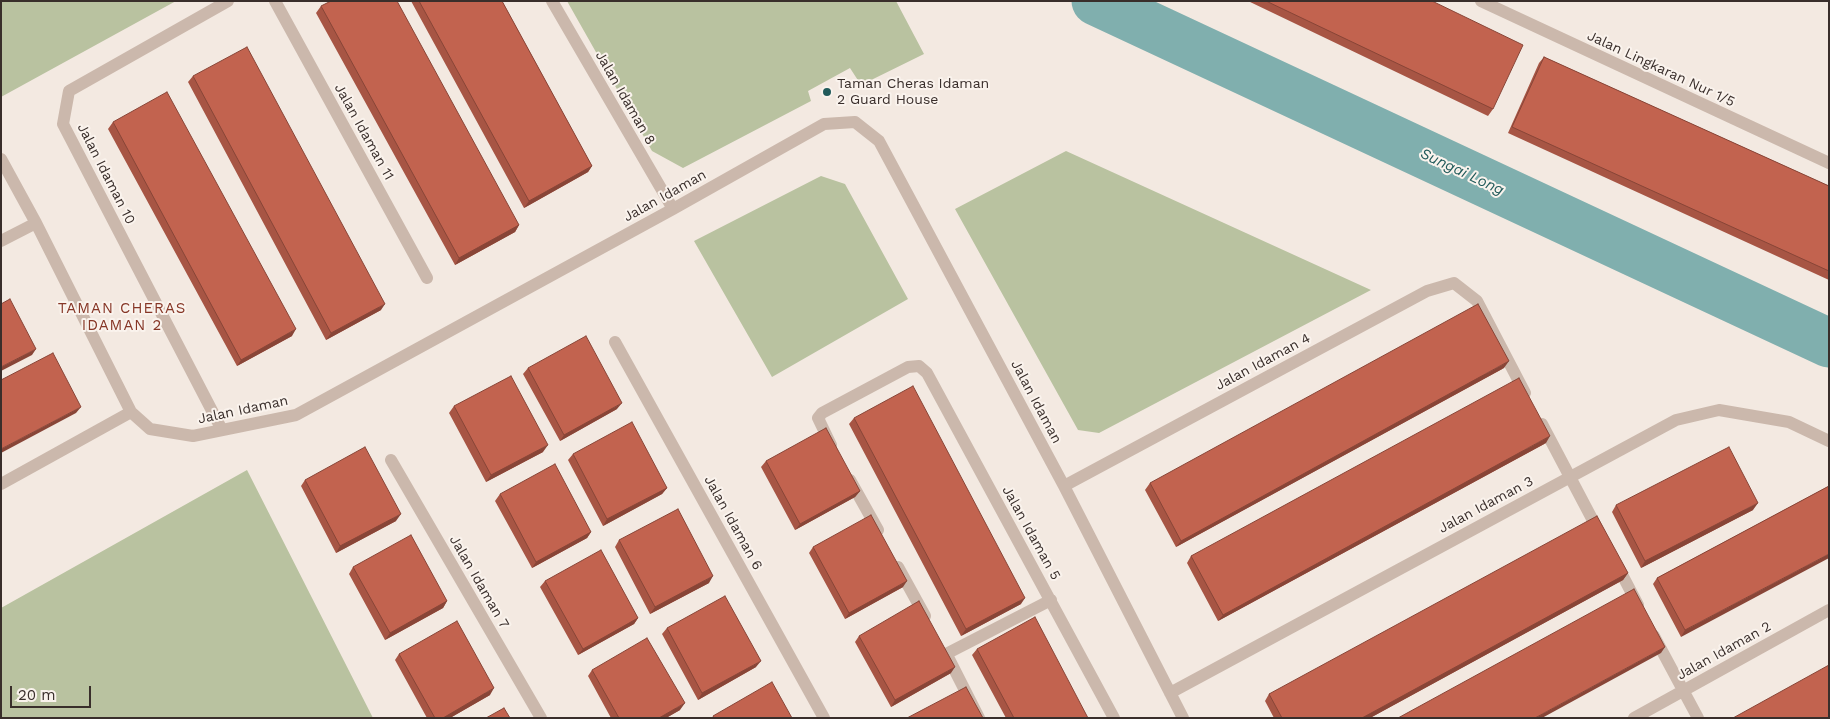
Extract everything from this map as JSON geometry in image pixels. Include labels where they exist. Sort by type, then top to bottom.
[{"type":"street","name":"Jalan Idaman 10","points":[[222,430],[63,124],[69,90],[228,1]]},
{"type":"street","name":"Jalan Idaman 11","points":[[275,1],[427,278]]},
{"type":"street","name":"Jalan Idaman 8","points":[[552,1],[673,209]]},
{"type":"street","name":"Jalan Lingkaran Nur 1/5","points":[[1481,1],[1829,163]]},
{"type":"street","name":"Jalan Idaman","points":[[1,159],[36,222],[132,412],[150,429],[193,436],[296,415],[673,209],[824,124],[855,122],[879,141],[1064,486],[1183,718]]},
{"type":"street","points":[[1,241],[36,222]]},
{"type":"street","name":"Jalan Idaman 4","points":[[1064,486],[1427,291],[1454,284],[1477,300],[1570,476]]},
{"type":"street","name":"Jalan Idaman 6","points":[[615,342],[824,718]]},
{"type":"street","name":"Jalan Idaman 5","points":[[932,628],[820,426],[818,418],[822,413],[908,367],[919,366],[927,373],[1114,718]]},
{"type":"street","name":"Jalan Idaman 3","points":[[1170,692],[1676,420],[1719,410],[1788,422],[1829,441]]},
{"type":"street","points":[[1,484],[132,412]]},
{"type":"street","name":"Jalan Idaman 7","points":[[391,460],[541,718]]},
{"type":"street","points":[[1570,476],[1698,718]]},
{"type":"street","points":[[979,718],[944,650],[1051,600]]},
{"type":"street","name":"Jalan Idaman 2","points":[[1634,718],[1829,610]]},
{"type":"green space","points":[[1,1],[176,1],[1,97]]},
{"type":"green space","points":[[567,1],[896,1],[924,54],[861,85],[850,68],[808,91],[811,101],[683,168],[652,151]]},
{"type":"green space","points":[[1066,151],[1371,290],[1099,433],[1078,430],[955,209]]},
{"type":"green space","points":[[821,176],[845,184],[908,299],[772,377],[694,241]]},
{"type":"green space","points":[[247,470],[373,718],[1,718],[1,608]]},
{"type":"building","points":[[331,1],[397,1],[519,225],[459,258],[321,6]]},
{"type":"building","points":[[419,1],[502,1],[592,166],[529,201]]},
{"type":"building","points":[[1266,1],[1432,1],[1523,45],[1493,109]]},
{"type":"building","points":[[247,47],[385,304],[331,333],[193,76]]},
{"type":"building","points":[[1544,57],[1829,186],[1829,271],[1512,127]]},
{"type":"building","points":[[167,92],[296,329],[241,360],[113,122]]},
{"type":"building","points":[[10,299],[36,349],[1,367],[1,304]]},
{"type":"building","points":[[1478,304],[1509,361],[1181,541],[1150,483]]},
{"type":"building","points":[[586,336],[622,403],[564,435],[528,368]]},
{"type":"building","points":[[53,353],[81,407],[1,449],[1,380]]},
{"type":"building","points":[[511,376],[548,445],[491,475],[454,406]]},
{"type":"building","points":[[1519,378],[1550,436],[1223,615],[1191,556]]},
{"type":"building","points":[[913,386],[1025,598],[966,629],[854,418]]},
{"type":"building","points":[[632,422],[667,488],[607,519],[573,454]]},
{"type":"building","points":[[826,428],[860,491],[800,524],[766,461]]},
{"type":"building","points":[[365,447],[401,514],[340,546],[305,480]]},
{"type":"building","points":[[1729,447],[1758,503],[1645,561],[1616,505]]},
{"type":"building","points":[[555,464],[591,532],[536,562],[500,494]]},
{"type":"building","points":[[1829,486],[1829,554],[1685,630],[1657,578]]},
{"type":"building","points":[[678,509],[713,576],[655,607],[619,540]]},
{"type":"building","points":[[871,515],[907,581],[849,613],[813,547]]},
{"type":"building","points":[[1597,516],[1628,573],[1362,718],[1282,718],[1269,694]]},
{"type":"building","points":[[411,535],[447,601],[390,633],[353,567]]},
{"type":"building","points":[[601,550],[638,618],[583,649],[545,581]]},
{"type":"building","points":[[1634,589],[1665,647],[1535,718],[1398,718]]},
{"type":"building","points":[[725,596],[761,661],[702,693],[667,628]]},
{"type":"building","points":[[919,601],[955,667],[895,700],[859,636]]},
{"type":"building","points":[[1035,617],[1088,718],[1014,718],[977,649]]},
{"type":"building","points":[[457,621],[494,688],[443,718],[435,718],[399,654]]},
{"type":"building","points":[[647,638],[685,703],[659,718],[619,718],[592,670]]},
{"type":"building","points":[[1829,665],[1829,718],[1733,718]]},
{"type":"building","points":[[772,682],[792,718],[714,718],[713,716]]},
{"type":"building","points":[[966,687],[983,718],[907,718]]},
{"type":"building","points":[[504,708],[510,718],[486,718]]},
{"type":"waterway","name":"Sungai Long","points":[[1096,1],[1829,343]]},
{"type":"place","name":"Taman Cheras Idaman 2 Guard House","points":[[827,92]]},
{"type":"district","name":"TAMAN CHERAS IDAMAN 2","points":[[122,318]]}]
